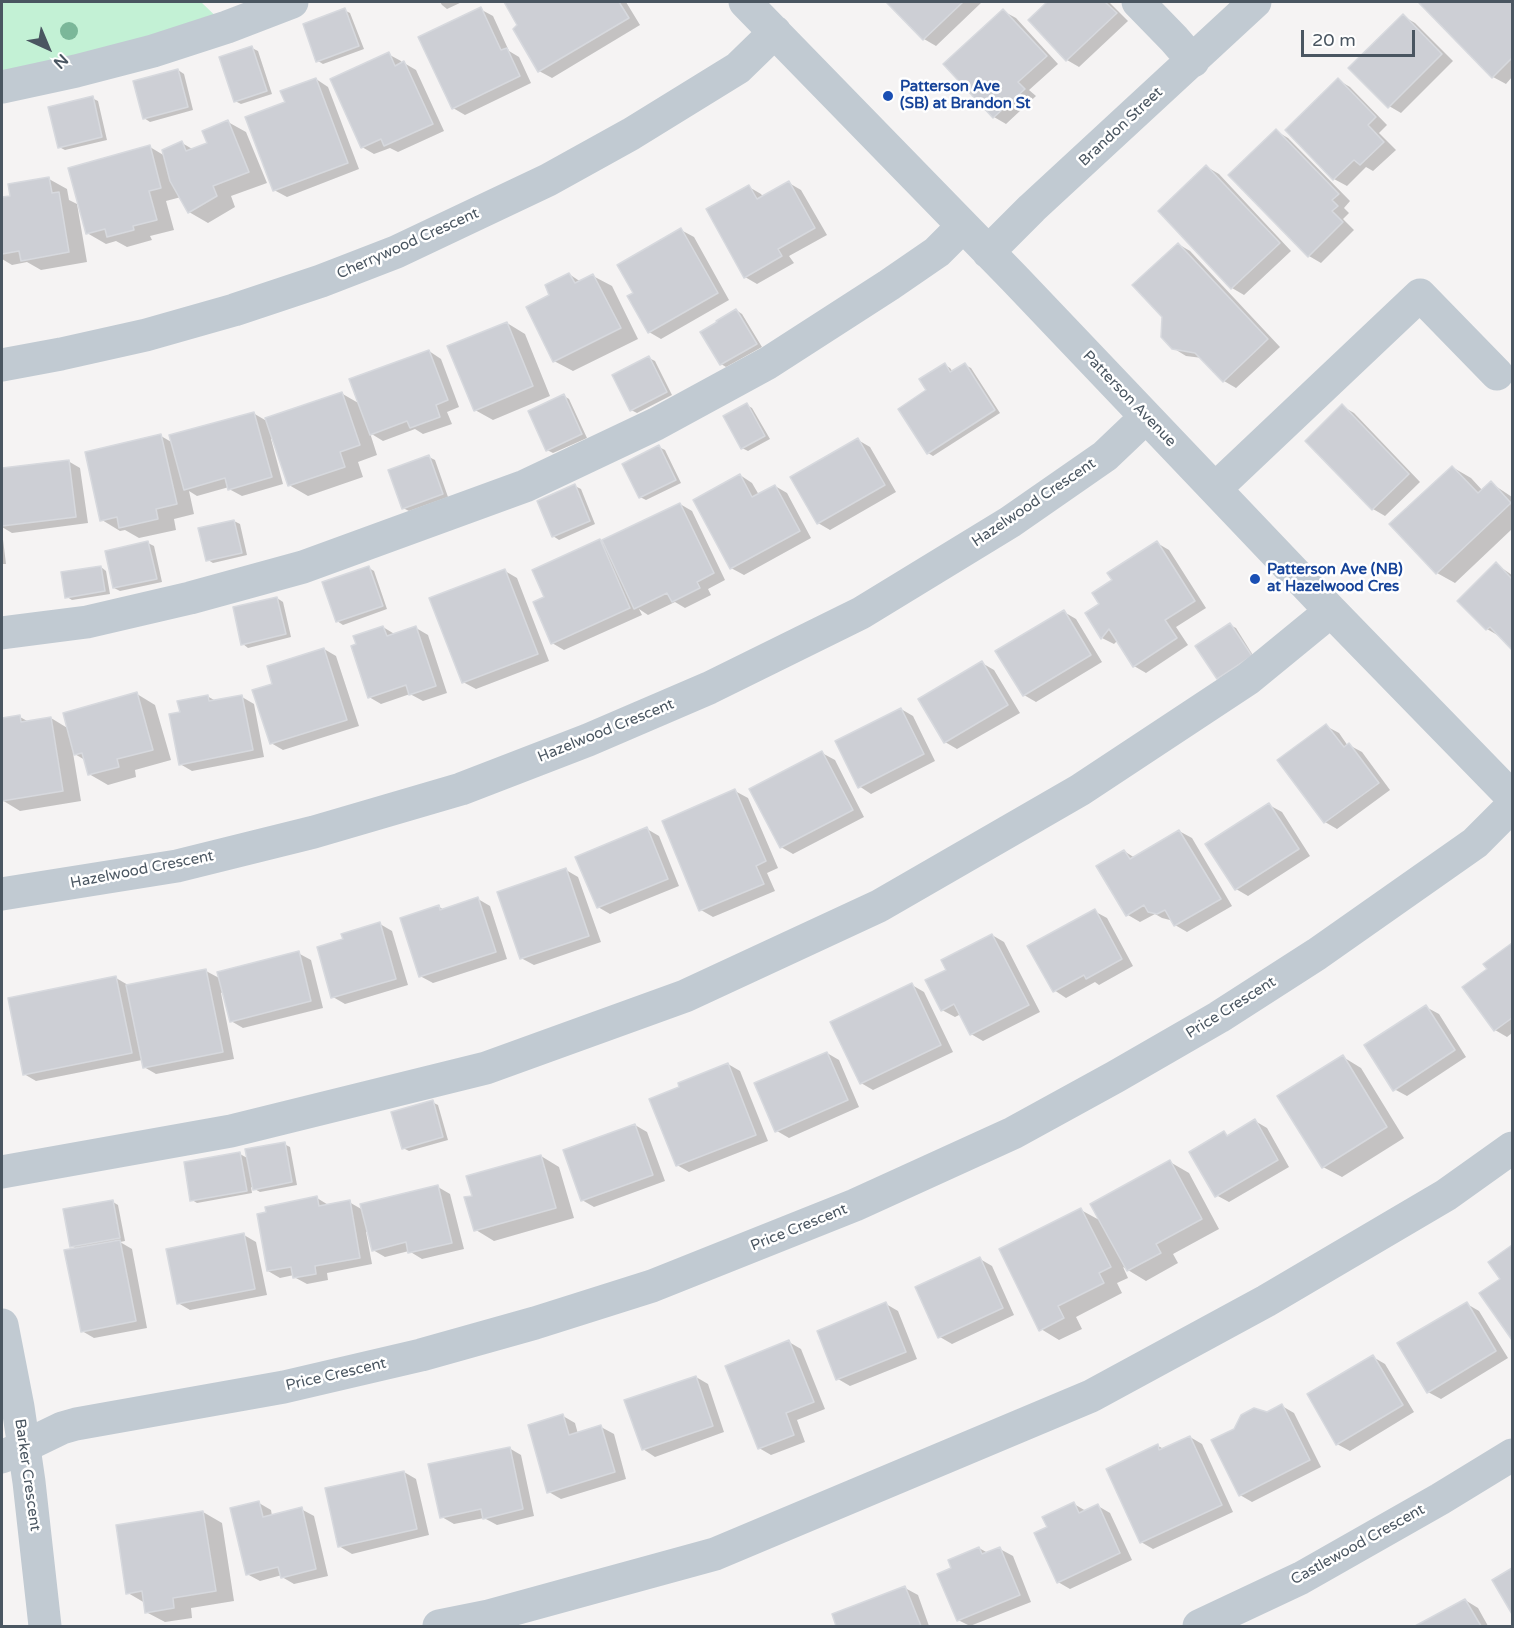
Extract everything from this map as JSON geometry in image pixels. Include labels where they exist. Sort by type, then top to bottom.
[{"type":"street","points":[[2,87],[153,51],[227,27],[292,2]]},
{"type":"street","name":"Patterson Avenue","points":[[745,2],[1512,797]]},
{"type":"street","points":[[1138,2],[1193,61]]},
{"type":"street","name":"Brandon Street","points":[[988,252],[1032,208],[1255,2]]},
{"type":"street","name":"Cherrywood Crescent","points":[[2,365],[146,334],[234,310],[321,281],[396,252],[548,180],[631,134],[738,68],[775,32]]},
{"type":"street","points":[[2,633],[87,622],[190,598],[303,567],[525,486],[656,424],[768,363],[937,252],[963,226]]},
{"type":"street","points":[[1215,488],[1420,295],[1507,374]]},
{"type":"street","name":"Hazelwood Crescent","points":[[2,894],[177,866],[314,832],[461,789],[588,740],[709,688],[861,613],[1010,522],[1105,456],[1146,417]]},
{"type":"street","points":[[2,1172],[231,1131],[486,1068],[685,996],[879,906],[1080,790],[1248,679],[1331,611]]},
{"type":"street","name":"Price Crescent","points":[[13,1452],[62,1428],[76,1424],[284,1387],[421,1355],[535,1323],[652,1286],[855,1205],[1013,1133],[1219,1017],[1317,954],[1475,843],[1512,806]]},
{"type":"street","points":[[439,1626],[489,1616],[715,1554],[1090,1396],[1266,1301],[1446,1195],[1512,1148]]},
{"type":"street","name":"Barker Crescent","points":[[2,1325],[18,1407],[13,1452],[30,1490],[45,1626]]},
{"type":"street","name":"Castlewood Crescent","points":[[1199,1626],[1301,1578],[1512,1455]]},
{"type":"green space","points":[[2,2],[201,2],[227,27],[2,87]]},
{"type":"building","points":[[504,2],[619,2],[629,18],[538,72],[513,29],[517,25]]},
{"type":"building","points":[[886,2],[963,2],[923,40]]},
{"type":"building","points":[[1047,2],[1105,2],[1117,13],[1066,61],[1028,20]]},
{"type":"building","points":[[1512,2],[1512,58],[1492,78],[1419,3]]},
{"type":"building","points":[[481,7],[501,50],[507,48],[520,76],[452,109],[418,37]]},
{"type":"building","points":[[345,8],[359,46],[316,62],[303,24]]},
{"type":"building","points":[[1003,9],[1047,56],[1018,82],[1025,89],[993,118],[943,64]]},
{"type":"building","points":[[1403,14],[1442,54],[1388,108],[1348,68]]},
{"type":"building","points":[[252,46],[267,91],[234,102],[219,57]]},
{"type":"building","points":[[389,52],[395,66],[404,61],[433,124],[384,146],[381,139],[361,148],[330,79]]},
{"type":"building","points":[[178,69],[188,107],[143,119],[133,81]]},
{"type":"building","points":[[316,78],[348,163],[273,191],[245,117],[285,102],[280,91]]},
{"type":"building","points":[[1338,78],[1376,117],[1368,125],[1384,142],[1360,165],[1354,160],[1333,180],[1285,130]]},
{"type":"building","points":[[93,96],[102,137],[58,148],[48,107]]},
{"type":"building","points":[[228,120],[249,172],[213,186],[217,196],[188,213],[170,181],[162,150],[182,141],[186,151],[207,143],[202,131]]},
{"type":"building","points":[[1276,129],[1339,194],[1332,200],[1338,206],[1332,211],[1343,222],[1308,257],[1228,175]]},
{"type":"building","points":[[150,145],[161,188],[149,191],[157,220],[133,226],[134,230],[107,237],[105,229],[86,234],[68,168]]},
{"type":"building","points":[[1206,165],[1280,243],[1231,289],[1158,211]]},
{"type":"building","points":[[49,177],[52,193],[59,192],[69,252],[21,261],[19,251],[2,254],[2,197],[10,196],[8,184]]},
{"type":"building","points":[[789,181],[815,228],[778,249],[782,256],[744,278],[706,209],[749,185],[757,199]]},
{"type":"building","points":[[681,228],[718,293],[648,333],[627,296],[633,293],[617,265]]},
{"type":"building","points":[[1178,243],[1268,339],[1223,382],[1195,353],[1172,349],[1161,337],[1162,317],[1132,285]]},
{"type":"building","points":[[569,273],[575,283],[593,274],[621,328],[553,362],[526,307],[549,295],[545,285]]},
{"type":"building","points":[[736,309],[757,344],[720,365],[700,332]]},
{"type":"building","points":[[507,322],[533,386],[474,411],[447,346]]},
{"type":"building","points":[[429,350],[448,400],[436,405],[440,417],[410,428],[407,421],[370,435],[349,379]]},
{"type":"building","points":[[649,356],[667,392],[630,411],[612,375]]},
{"type":"building","points":[[945,363],[950,372],[965,363],[995,410],[927,454],[898,409],[926,390],[919,379]]},
{"type":"building","points":[[342,392],[360,445],[340,452],[345,467],[288,486],[265,418]]},
{"type":"building","points":[[564,394],[582,434],[546,451],[528,411]]},
{"type":"building","points":[[747,403],[765,436],[741,449],[723,416]]},
{"type":"building","points":[[1342,404],[1409,474],[1372,510],[1305,441]]},
{"type":"building","points":[[254,412],[272,477],[228,490],[225,478],[184,490],[169,435]]},
{"type":"building","points":[[161,434],[177,504],[156,509],[158,519],[119,528],[117,517],[100,521],[85,452]]},
{"type":"building","points":[[858,438],[885,485],[817,524],[790,477]]},
{"type":"building","points":[[659,445],[676,480],[639,498],[622,464]]},
{"type":"building","points":[[429,455],[443,494],[402,509],[388,470]]},
{"type":"building","points":[[69,460],[76,517],[2,526],[2,468]]},
{"type":"building","points":[[1452,466],[1478,493],[1491,481],[1511,503],[1436,574],[1389,524]]},
{"type":"building","points":[[740,474],[752,497],[775,485],[800,531],[730,569],[693,500]]},
{"type":"building","points":[[575,484],[590,521],[552,537],[537,501]]},
{"type":"building","points":[[680,503],[714,573],[697,582],[700,588],[672,602],[667,593],[634,609],[602,540]]},
{"type":"building","points":[[234,520],[242,553],[206,561],[198,528]]},
{"type":"building","points":[[600,539],[630,608],[551,644],[533,602],[544,597],[532,570]]},
{"type":"building","points":[[148,541],[157,579],[113,588],[105,551]]},
{"type":"building","points":[[1157,541],[1195,601],[1165,620],[1177,638],[1133,667],[1109,629],[1101,639],[1085,613],[1099,604],[1092,593],[1112,580],[1107,573]]},
{"type":"building","points":[[1496,562],[1512,579],[1512,650],[1490,627],[1486,630],[1457,601]]},
{"type":"building","points":[[101,566],[105,591],[65,598],[61,572]]},
{"type":"building","points":[[369,566],[383,606],[336,622],[322,582]]},
{"type":"building","points":[[505,569],[538,654],[462,683],[429,598]]},
{"type":"building","points":[[277,597],[286,634],[241,645],[233,607]]},
{"type":"building","points":[[1064,610],[1091,655],[1023,696],[995,651]]},
{"type":"building","points":[[1230,623],[1252,656],[1217,679],[1195,646]]},
{"type":"building","points":[[383,626],[387,636],[416,626],[436,686],[409,695],[406,685],[368,698],[351,646],[356,644],[353,636]]},
{"type":"building","points":[[324,648],[347,720],[270,744],[252,690],[272,684],[267,666]]},
{"type":"building","points":[[982,661],[1008,705],[944,743],[918,699]]},
{"type":"building","points":[[137,692],[153,750],[117,759],[119,767],[88,775],[82,753],[74,755],[63,713]]},
{"type":"building","points":[[208,695],[209,701],[242,695],[253,750],[179,765],[169,714],[180,712],[177,701]]},
{"type":"building","points":[[901,708],[924,754],[858,788],[835,741]]},
{"type":"building","points":[[20,715],[21,722],[51,717],[63,791],[2,801],[2,718]]},
{"type":"building","points":[[1326,724],[1344,747],[1349,743],[1379,783],[1324,823],[1277,760]]},
{"type":"building","points":[[822,751],[853,810],[780,848],[749,789]]},
{"type":"building","points":[[735,789],[766,861],[756,866],[764,884],[699,911],[662,821]]},
{"type":"building","points":[[1269,803],[1299,849],[1235,890],[1205,844]]},
{"type":"building","points":[[647,827],[668,879],[597,908],[575,857]]},
{"type":"building","points":[[1179,830],[1221,899],[1174,926],[1165,910],[1157,914],[1148,912],[1144,905],[1126,916],[1096,866],[1124,850],[1130,859]]},
{"type":"building","points":[[566,868],[589,936],[520,959],[497,892]]},
{"type":"building","points":[[478,897],[496,952],[419,977],[400,918],[439,905],[440,910]]},
{"type":"building","points":[[1095,909],[1122,959],[1086,979],[1084,975],[1053,992],[1027,946]]},
{"type":"building","points":[[380,922],[396,979],[331,998],[317,947],[343,939],[341,934]]},
{"type":"building","points":[[992,934],[1029,1005],[970,1035],[954,1004],[941,1011],[925,980],[946,970],[941,960]]},
{"type":"building","points":[[1512,943],[1512,1018],[1494,1031],[1462,987],[1487,969],[1483,964]]},
{"type":"building","points":[[299,951],[311,1001],[230,1022],[217,972]]},
{"type":"building","points":[[206,969],[223,1052],[143,1068],[126,985]]},
{"type":"building","points":[[116,976],[132,1053],[23,1075],[8,998]]},
{"type":"building","points":[[912,983],[941,1045],[860,1084],[830,1022]]},
{"type":"building","points":[[1426,1005],[1455,1050],[1393,1091],[1364,1045]]},
{"type":"building","points":[[827,1052],[848,1100],[775,1132],[754,1083]]},
{"type":"building","points":[[1343,1055],[1387,1127],[1322,1168],[1277,1096]]},
{"type":"building","points":[[728,1063],[756,1135],[676,1166],[649,1099],[679,1087],[678,1083]]},
{"type":"building","points":[[433,1100],[443,1137],[402,1149],[391,1112]]},
{"type":"building","points":[[1255,1119],[1278,1160],[1215,1197],[1189,1152],[1224,1131],[1227,1136]]},
{"type":"building","points":[[635,1124],[653,1175],[581,1201],[563,1150]]},
{"type":"building","points":[[285,1142],[292,1182],[253,1190],[245,1149]]},
{"type":"building","points":[[240,1152],[247,1191],[190,1201],[184,1162]]},
{"type":"building","points":[[541,1155],[556,1208],[474,1231],[464,1197],[472,1196],[466,1176]]},
{"type":"building","points":[[1170,1160],[1202,1219],[1156,1244],[1161,1253],[1127,1271],[1090,1204]]},
{"type":"building","points":[[438,1185],[452,1243],[408,1253],[406,1242],[372,1251],[360,1204]]},
{"type":"building","points":[[317,1196],[319,1206],[350,1200],[360,1258],[315,1266],[316,1274],[293,1278],[291,1267],[267,1271],[257,1214],[266,1212],[265,1207]]},
{"type":"building","points":[[113,1200],[120,1238],[70,1247],[63,1209]]},
{"type":"building","points":[[1081,1208],[1111,1267],[1099,1273],[1104,1283],[1058,1306],[1064,1318],[1039,1331],[999,1249]]},
{"type":"building","points":[[244,1233],[255,1289],[177,1304],[166,1249]]},
{"type":"building","points":[[120,1240],[136,1321],[81,1332],[64,1250]]},
{"type":"building","points":[[1512,1245],[1512,1340],[1479,1293],[1500,1279],[1488,1262]]},
{"type":"building","points":[[980,1257],[1003,1308],[938,1338],[915,1287]]},
{"type":"building","points":[[886,1302],[906,1352],[836,1380],[817,1331]]},
{"type":"building","points":[[1467,1302],[1496,1351],[1427,1393],[1397,1343]]},
{"type":"building","points":[[789,1340],[814,1402],[786,1413],[794,1435],[758,1449],[725,1366]]},
{"type":"building","points":[[1373,1355],[1403,1405],[1336,1445],[1307,1394]]},
{"type":"building","points":[[696,1376],[713,1426],[642,1450],[624,1400]]},
{"type":"building","points":[[1282,1404],[1310,1460],[1239,1496],[1211,1440],[1234,1429],[1241,1415],[1254,1408],[1267,1412]]},
{"type":"building","points":[[563,1414],[569,1435],[601,1425],[615,1472],[547,1493],[528,1425]]},
{"type":"building","points":[[1190,1436],[1222,1505],[1140,1543],[1106,1469],[1158,1444],[1159,1450]]},
{"type":"building","points":[[510,1447],[523,1509],[483,1519],[481,1509],[440,1518],[428,1464]]},
{"type":"building","points":[[404,1471],[417,1529],[338,1547],[325,1488]]},
{"type":"building","points":[[259,1501],[263,1517],[302,1507],[316,1569],[281,1578],[278,1567],[246,1575],[230,1508]]},
{"type":"building","points":[[1074,1502],[1079,1513],[1098,1504],[1120,1553],[1057,1583],[1034,1533],[1047,1527],[1042,1517]]},
{"type":"building","points":[[203,1511],[216,1591],[173,1598],[174,1608],[145,1613],[142,1591],[126,1594],[116,1525]]},
{"type":"building","points":[[979,1547],[982,1554],[1000,1547],[1020,1595],[957,1621],[937,1574],[951,1568],[948,1560]]},
{"type":"building","points":[[1512,1568],[1512,1614],[1492,1580]]},
{"type":"building","points":[[905,1586],[921,1626],[836,1626],[832,1614]]},
{"type":"building","points":[[1465,1599],[1481,1626],[1415,1626]]},
{"type":"place","name":"Patterson Ave (SB) at Brandon St","points":[[888,96]]},
{"type":"place","name":"Patterson Ave (NB) at Hazelwood Cres","points":[[1255,579]]}]
